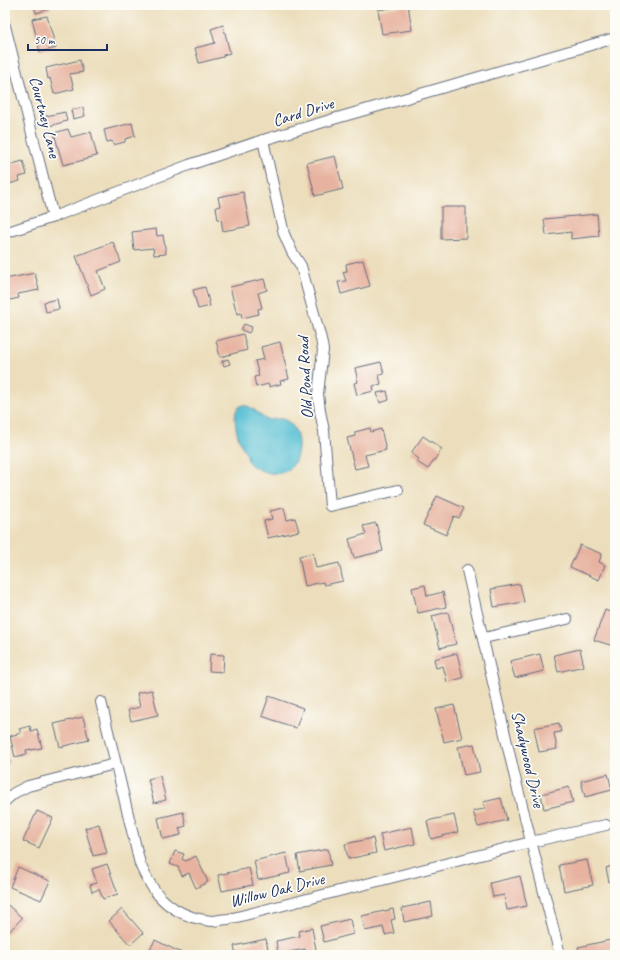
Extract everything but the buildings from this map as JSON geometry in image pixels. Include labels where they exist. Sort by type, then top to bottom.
[{"type":"street","name":"Courtney Lane","points":[[5,26],[53,217]]},
{"type":"street","name":"Card Drive","points":[[5,233],[53,217],[189,165],[263,140],[615,38]]},
{"type":"street","name":"Old Pond Road","points":[[263,140],[284,234],[292,252],[302,266],[322,339],[323,350],[318,394],[324,431],[330,506],[398,490]]},
{"type":"street","name":"Shadywood Drive","points":[[467,570],[484,638],[516,782],[560,955]]},
{"type":"street","points":[[484,638],[567,619]]},
{"type":"street","name":"Willow Oak Drive","points":[[100,702],[140,864],[146,878],[154,891],[168,905],[183,914],[198,919],[212,921],[229,919],[531,842],[606,825]]},
{"type":"street","points":[[5,801],[14,792],[28,786],[115,764]]},
{"type":"water","points":[[242,405],[252,408],[265,419],[285,420],[294,428],[298,441],[297,455],[292,466],[284,472],[276,474],[267,472],[258,469],[249,463],[236,430],[235,416],[238,408]]}]
